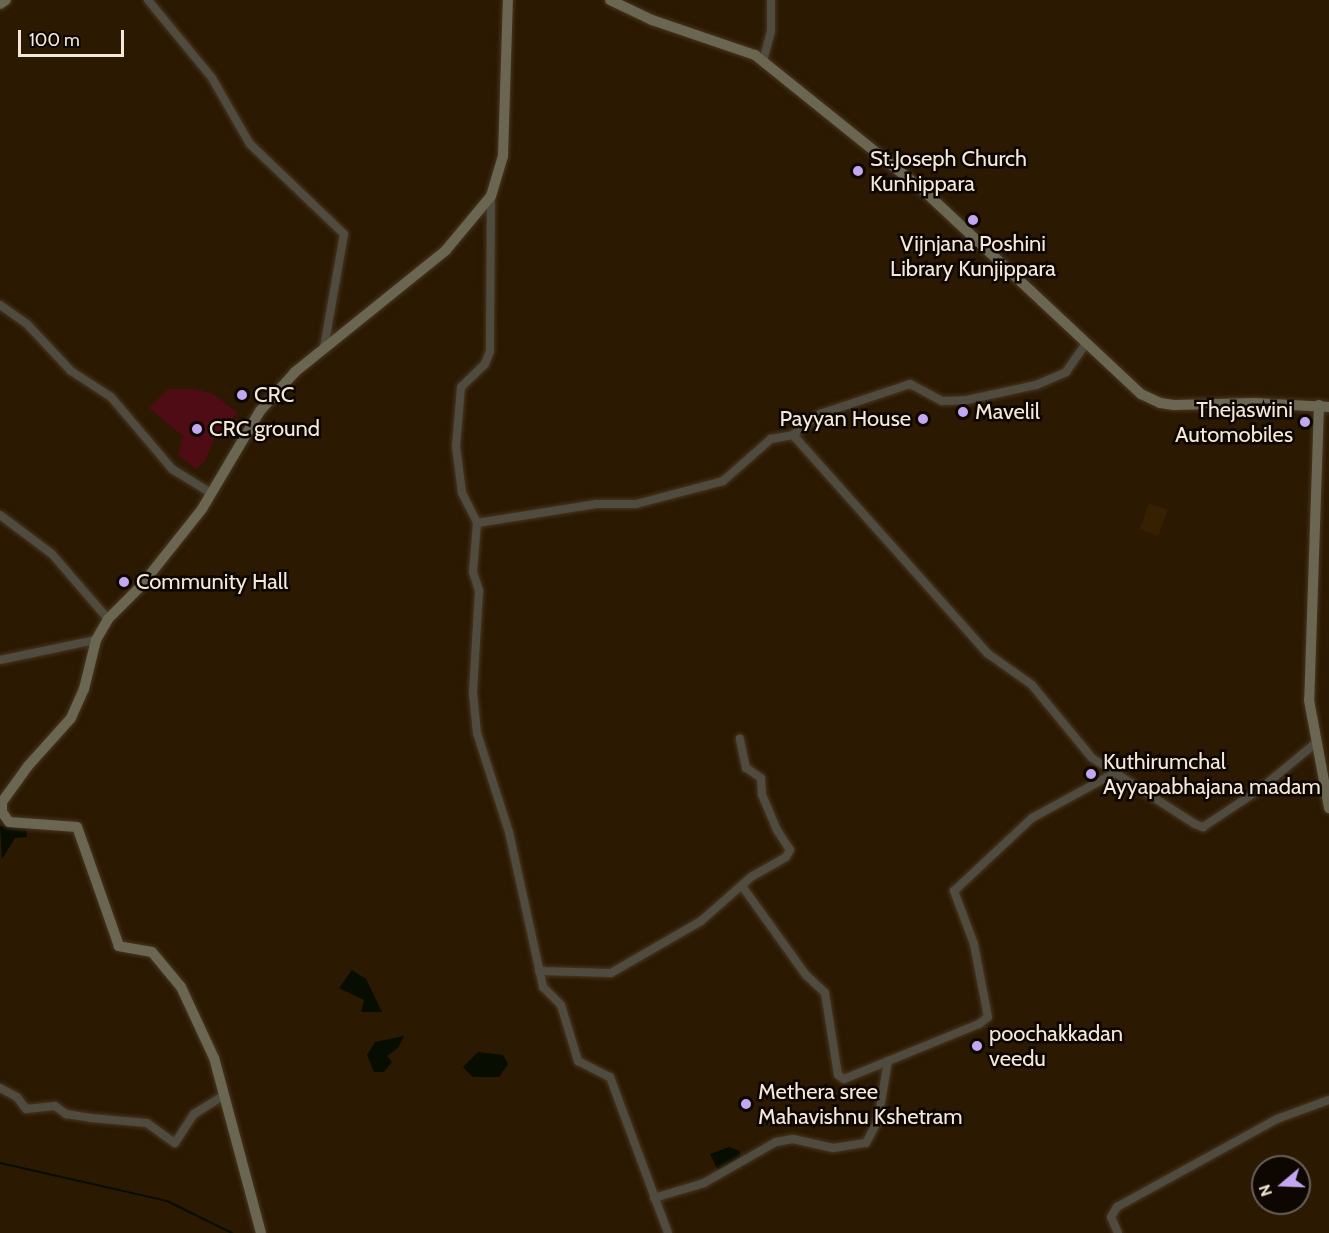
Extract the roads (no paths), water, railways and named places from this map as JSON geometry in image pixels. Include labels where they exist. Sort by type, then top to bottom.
[{"type":"street","points":[[0,4],[6,0]]},
{"type":"street","points":[[148,0],[212,78],[250,144],[344,234],[324,347]]},
{"type":"street","points":[[508,0],[503,156],[491,196],[490,351],[485,364],[461,387],[456,446],[462,493],[477,523],[472,572],[479,591],[473,693],[477,733],[509,832],[543,987],[561,1005],[578,1061],[610,1077],[668,1233]]},
{"type":"street","points":[[610,0],[652,20],[743,50],[763,61],[923,190],[1141,393],[1160,404],[1324,406],[1309,700],[1329,808]]},
{"type":"street","points":[[763,61],[771,32],[771,0]]},
{"type":"street","points":[[261,1233],[214,1058],[181,987],[152,952],[119,946],[77,827],[9,822],[1,807],[28,766],[71,718],[84,689],[96,640],[108,619],[165,557],[211,493],[260,411],[295,372],[446,250],[491,196]]},
{"type":"street","points":[[0,305],[27,324],[71,371],[111,397],[171,469],[211,493]]},
{"type":"street","points":[[477,523],[597,504],[636,504],[723,481],[771,439],[793,435],[820,414],[910,384],[942,401],[967,400],[1036,385],[1066,372],[1086,343]]},
{"type":"street","points":[[793,435],[987,653],[1025,678],[1092,758],[1113,774],[1203,827],[1259,790],[1317,742]]},
{"type":"street","points":[[0,515],[52,554],[108,619]]},
{"type":"street","points":[[0,660],[96,640]]},
{"type":"street","points":[[540,971],[611,973],[701,921],[742,886],[786,857],[790,850],[777,830],[762,794],[761,778],[746,768],[740,739]]},
{"type":"street","points":[[742,886],[806,975],[825,993],[838,1074],[844,1079],[979,1024],[988,1017],[974,944],[954,891],[1032,818],[1113,774]]},
{"type":"street","points":[[654,1198],[704,1183],[776,1142],[793,1139],[833,1148],[866,1143],[878,1120],[888,1061]]},
{"type":"street","points":[[0,1088],[17,1097],[26,1109],[55,1106],[66,1114],[91,1119],[147,1123],[175,1143],[194,1114],[224,1095]]},
{"type":"street","points":[[1118,1233],[1111,1217],[1117,1207],[1277,1119],[1329,1100]]},
{"type":"waterway","points":[[0,1163],[167,1201],[232,1233]]},
{"type":"place","name":"St.Joseph Church Kunhippara","points":[[858,171]]},
{"type":"place","name":"Vijnjana Poshini Library Kunjippara","points":[[973,220]]},
{"type":"place","name":"CRC","points":[[242,395]]},
{"type":"place","name":"Mavelil","points":[[963,412]]},
{"type":"place","name":"Payyan House","points":[[923,419]]},
{"type":"place","name":"Thejaswini Automobiles","points":[[1305,422]]},
{"type":"place","name":"CRC ground","points":[[197,429]]},
{"type":"place","name":"Community Hall","points":[[124,582]]},
{"type":"place","name":"Kuthirumchal Ayyapabhajana madam","points":[[1091,774]]},
{"type":"place","name":"poochakkadan veedu","points":[[977,1046]]},
{"type":"place","name":"Methera sree Mahavishnu Kshetram","points":[[746,1104]]}]
